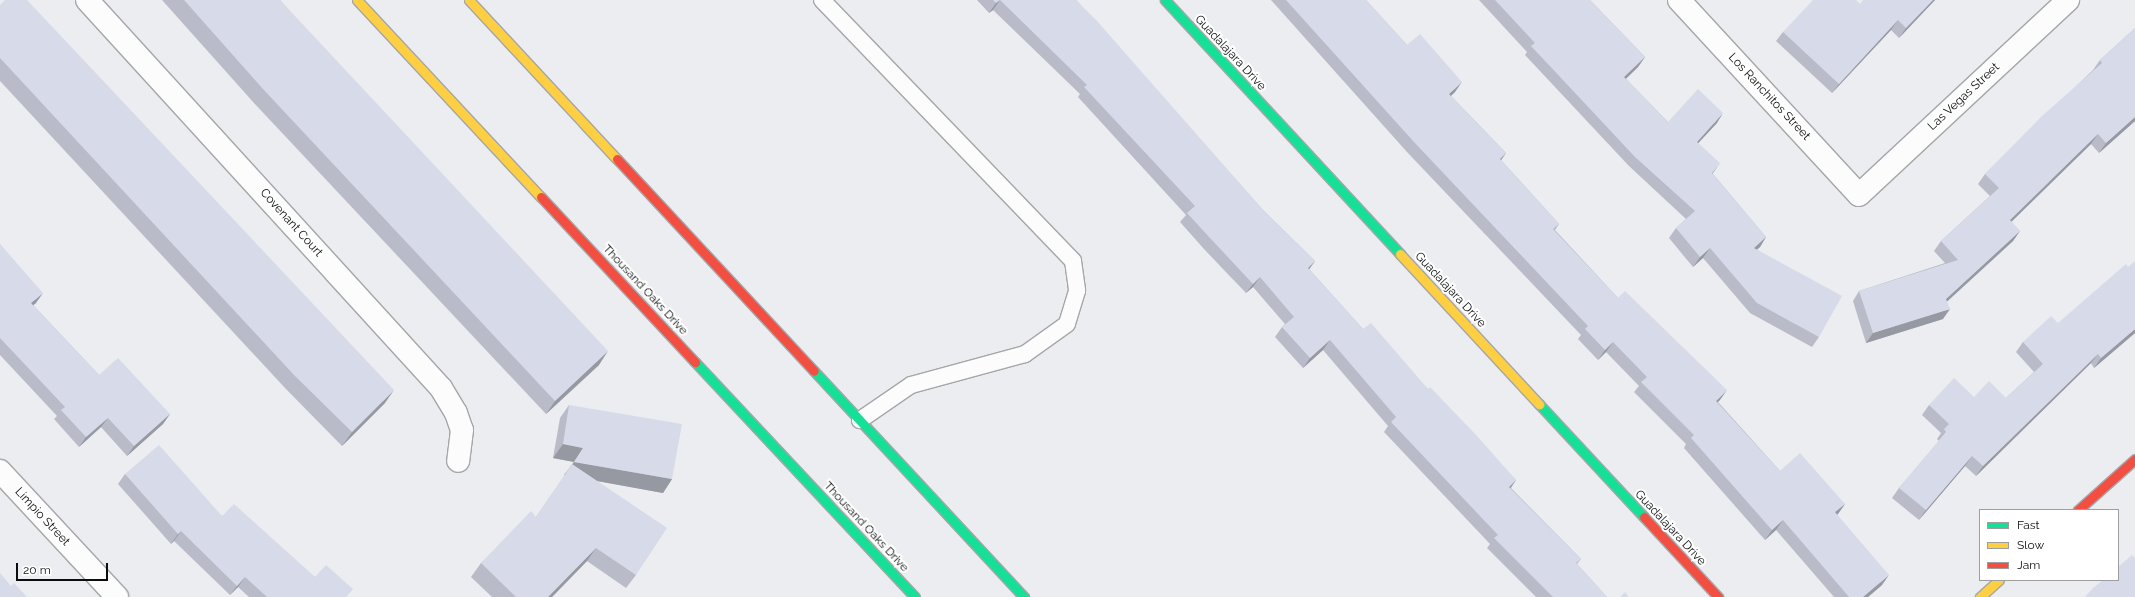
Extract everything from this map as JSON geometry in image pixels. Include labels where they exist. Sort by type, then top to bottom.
[{"type":"main road","name":"Thousand Oaks Drive","points":[[357,0],[916,597]]},
{"type":"main road","points":[[469,0],[1024,597]]},
{"type":"main road","name":"Guadalajara Drive","points":[[1165,0],[1718,597]]},
{"type":"main road","points":[[2079,509],[2135,459]]},
{"type":"main road","points":[[1980,597],[1998,581]]},
{"type":"street","name":"Covenant Court","points":[[87,0],[441,388],[456,412],[462,430],[458,462]]},
{"type":"street","name":"Los Ranchitos Street","points":[[1680,0],[1859,195]]},
{"type":"street","name":"Las Vegas Street","points":[[1859,195],[2068,0]]},
{"type":"street","name":"Limpio Street","points":[[0,471],[117,597]]},
{"type":"lane","points":[[822,0],[1073,261],[1077,291],[1067,324],[1025,354],[910,385],[860,420]]},
{"type":"building","points":[[5,0],[27,0],[394,390],[352,432],[294,375],[0,58],[0,5]]},
{"type":"building","points":[[184,0],[280,0],[608,351],[555,401],[263,89]]},
{"type":"building","points":[[993,0],[1000,0],[996,3]]},
{"type":"building","points":[[1000,0],[1076,0],[1097,21],[1263,210],[1315,261],[1308,268],[1363,329],[1371,323],[1428,389],[1430,387],[1477,436],[1516,480],[1509,487],[1581,559],[1576,563],[1607,597],[1553,597],[1494,538],[1498,535],[1391,422],[1396,417],[1330,340],[1310,358],[1282,327],[1294,317],[1260,277],[1253,284],[1187,213],[1195,206],[1084,87],[1087,85]]},
{"type":"building","points":[[1286,0],[1366,0],[1407,45],[1420,34],[1462,82],[1449,94],[1506,153],[1500,159],[1559,224],[1553,229],[1618,298],[1625,291],[1727,390],[1716,401],[1780,471],[1800,453],[1845,504],[1835,512],[1889,575],[1863,597],[1849,597],[1783,520],[1772,530],[1691,438],[1694,435],[1641,382],[1647,377],[1613,342],[1605,350],[1585,329],[1588,326],[1414,142]]},
{"type":"building","points":[[1495,0],[1590,0],[1645,57],[1624,77],[1668,122],[1698,89],[1723,113],[1697,142],[1720,163],[1712,173],[1766,237],[1754,248],[1842,296],[1819,337],[1757,303],[1710,248],[1700,257],[1676,228],[1695,211],[1635,157],[1531,46],[1535,43]]},
{"type":"building","points":[[1813,0],[1856,0],[1860,4],[1863,0],[1933,0],[1906,28],[1898,20],[1839,84],[1783,32]]},
{"type":"building","points":[[2135,28],[2135,117],[2106,143],[2098,134],[2010,220],[2020,231],[1946,299],[1950,309],[1873,333],[1859,291],[1958,260],[1941,241],[1999,188],[1985,174],[2042,116],[2102,63],[2100,60]]},
{"type":"building","points":[[0,244],[43,293],[31,303],[99,375],[118,358],[170,414],[134,446],[108,418],[86,437],[61,410],[65,407],[0,338]]},
{"type":"building","points":[[2135,261],[2135,329],[2101,358],[2098,354],[1983,466],[1972,456],[1926,510],[1899,488],[1946,432],[1944,429],[1949,424],[1929,405],[1954,378],[1974,397],[1989,381],[2006,398],[2043,364],[2023,342],[2051,316],[2058,323],[2126,264],[2128,267]]},
{"type":"building","points":[[569,405],[682,424],[672,479],[574,462],[583,448],[563,444]]},
{"type":"building","points":[[159,445],[222,516],[234,504],[315,577],[326,565],[353,589],[346,597],[267,597],[245,577],[237,586],[181,531],[178,534],[125,474]]},
{"type":"building","points":[[572,464],[667,528],[636,575],[596,548],[548,597],[516,597],[481,563],[531,511],[536,517]]},
{"type":"building","points":[[2132,555],[2135,558],[2135,597],[2085,597],[2102,581],[2119,581],[2119,566]]},
{"type":"building","points":[[0,573],[11,586],[14,583],[27,597],[0,597]]},
{"type":"building","points":[[1625,592],[1629,597],[1620,597]]},
{"type":"traffic: fast","points":[[1165,0],[1400,254]]},
{"type":"traffic: fast","points":[[695,362],[915,597]]},
{"type":"traffic: fast","points":[[814,371],[1024,597]]},
{"type":"traffic: fast","points":[[1539,404],[1644,517]]},
{"type":"traffic: slow","points":[[357,0],[541,197]]},
{"type":"traffic: slow","points":[[469,0],[617,159]]},
{"type":"traffic: slow","points":[[1400,254],[1539,404]]},
{"type":"traffic: slow","points":[[1980,597],[1998,581]]},
{"type":"traffic: jam","points":[[617,159],[814,371]]},
{"type":"traffic: jam","points":[[541,197],[695,362]]},
{"type":"traffic: jam","points":[[2079,509],[2135,459]]},
{"type":"traffic: jam","points":[[1644,517],[1718,597]]}]
